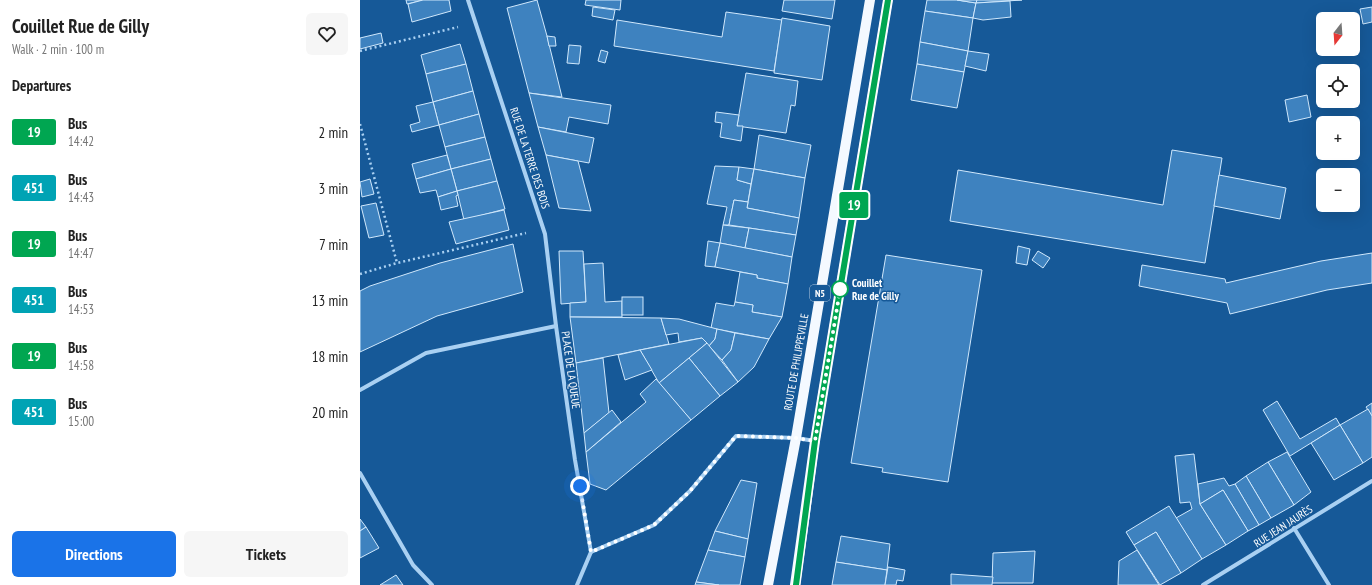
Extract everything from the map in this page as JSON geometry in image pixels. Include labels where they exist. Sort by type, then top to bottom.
[{"type":"main road","name":"ROUTE DE PHILIPPEVILLE","points":[[768,585],[796,438],[870,0]]},
{"type":"main road","name":"N5","points":[[796,585],[815,441],[888,0]]},
{"type":"street","name":"RUE DE LA TERRE DES BOIS","points":[[468,0],[544,230],[556,326]]},
{"type":"street","name":"PLACE DE LA QUEUE","points":[[360,390],[426,354],[556,326],[575,460],[591,552]]},
{"type":"street","points":[[577,585],[591,552],[654,525],[690,491],[736,436],[796,438],[815,441]]},
{"type":"street","points":[[360,473],[413,565],[432,585]]},
{"type":"street","name":"RUE JEAN JAURÈS","points":[[1203,585],[1274,543],[1294,528],[1372,481]]},
{"type":"street","points":[[1294,528],[1329,585]]},
{"type":"path","points":[[360,51],[476,22]]},
{"type":"path","points":[[360,124],[397,263]]},
{"type":"path","points":[[360,274],[397,263],[510,236],[544,230]]},
{"type":"building","points":[[406,0],[423,0],[407,4]]},
{"type":"building","points":[[423,0],[449,0],[451,11],[412,22],[408,4]]},
{"type":"building","points":[[537,0],[562,97],[529,93],[507,8]]},
{"type":"building","points":[[586,0],[621,0],[620,10],[585,5]]},
{"type":"building","points":[[784,0],[835,0],[832,19],[782,11]]},
{"type":"building","points":[[927,0],[957,0],[976,3],[973,18],[925,11]]},
{"type":"building","points":[[957,0],[977,0],[976,3]]},
{"type":"building","points":[[977,0],[1022,0],[976,3]]},
{"type":"building","points":[[1010,1],[1011,17],[983,20],[973,18],[976,3]]},
{"type":"building","points":[[593,7],[615,10],[613,20],[592,16]]},
{"type":"building","points":[[1372,7],[1372,22],[1363,24],[1360,9]]},
{"type":"building","points":[[925,11],[973,18],[968,51],[920,42]]},
{"type":"building","points":[[726,12],[782,20],[774,71],[614,46],[617,20],[722,37]]},
{"type":"building","points":[[782,18],[830,26],[822,80],[774,73]]},
{"type":"building","points":[[381,33],[383,43],[360,49],[360,38]]},
{"type":"building","points":[[547,36],[555,37],[556,46],[549,46]]},
{"type":"building","points":[[920,42],[968,51],[964,72],[917,64]]},
{"type":"building","points":[[460,44],[466,64],[426,74],[421,55]]},
{"type":"building","points":[[569,45],[581,46],[579,64],[567,63]]},
{"type":"building","points":[[601,50],[608,52],[605,63],[598,61]]},
{"type":"building","points":[[968,51],[989,54],[986,71],[965,66]]},
{"type":"building","points":[[466,64],[473,91],[433,102],[426,74]]},
{"type":"building","points":[[917,64],[964,72],[957,108],[911,100]]},
{"type":"building","points":[[746,73],[798,81],[795,106],[791,105],[786,133],[737,126]]},
{"type":"building","points":[[473,91],[479,114],[439,125],[433,102]]},
{"type":"building","points":[[529,93],[611,105],[608,124],[569,117],[566,132],[538,127]]},
{"type":"building","points":[[1307,95],[1311,117],[1289,122],[1285,100]]},
{"type":"building","points":[[433,102],[439,125],[412,132],[410,125],[420,122],[416,106]]},
{"type":"building","points":[[716,112],[739,115],[737,126],[743,126],[741,141],[720,137],[722,123],[715,122]]},
{"type":"building","points":[[479,114],[485,137],[445,147],[439,125]]},
{"type":"building","points":[[538,127],[594,138],[589,163],[546,155]]},
{"type":"building","points":[[759,135],[811,145],[805,178],[754,169]]},
{"type":"building","points":[[485,137],[491,159],[451,169],[445,147]]},
{"type":"building","points":[[1172,150],[1222,158],[1205,263],[950,221],[958,170],[1163,205]]},
{"type":"building","points":[[447,155],[451,169],[416,179],[412,164]]},
{"type":"building","points":[[546,155],[578,161],[591,211],[559,208]]},
{"type":"building","points":[[491,159],[497,181],[457,191],[451,169]]},
{"type":"building","points":[[715,166],[739,167],[737,180],[751,184],[748,202],[734,200],[729,225],[723,225],[727,207],[707,204]]},
{"type":"building","points":[[739,167],[754,169],[751,184],[737,180]]},
{"type":"building","points":[[451,169],[457,191],[438,197],[436,190],[420,193],[416,179]]},
{"type":"building","points":[[754,169],[805,178],[799,218],[747,208]]},
{"type":"building","points":[[1219,175],[1286,188],[1280,219],[1214,206]]},
{"type":"building","points":[[370,179],[374,194],[362,197],[360,182]]},
{"type":"building","points":[[497,181],[505,209],[464,220],[457,191]]},
{"type":"building","points":[[457,191],[458,195],[456,196],[458,206],[441,210],[438,197]]},
{"type":"building","points":[[734,200],[748,202],[747,208],[799,218],[796,235],[729,225]]},
{"type":"building","points":[[376,203],[384,235],[369,238],[361,206]]},
{"type":"building","points":[[504,210],[509,230],[456,244],[449,222]]},
{"type":"building","points":[[723,225],[749,228],[745,248],[720,243]]},
{"type":"building","points":[[749,228],[796,235],[792,257],[745,248]]},
{"type":"building","points":[[708,241],[720,243],[715,267],[705,266]]},
{"type":"building","points":[[720,243],[792,257],[788,284],[757,278],[757,275],[715,267]]},
{"type":"building","points":[[513,244],[523,292],[437,316],[360,352],[360,291],[370,286],[440,263]]},
{"type":"building","points":[[1018,246],[1030,249],[1027,265],[1016,263]]},
{"type":"building","points":[[559,251],[583,251],[586,302],[561,304]]},
{"type":"building","points":[[1038,251],[1050,258],[1043,268],[1032,260]]},
{"type":"building","points":[[1372,253],[1372,283],[1327,290],[1230,314],[1227,303],[1139,286],[1142,265],[1225,279],[1226,283],[1321,261]]},
{"type":"building","points":[[886,255],[982,270],[948,482],[882,472],[883,468],[851,463]]},
{"type":"building","points":[[603,263],[605,302],[622,301],[622,317],[570,317],[570,303],[586,302],[584,264]]},
{"type":"building","points":[[740,272],[757,275],[757,278],[788,284],[782,317],[752,312],[753,305],[735,302]]},
{"type":"building","points":[[622,297],[643,297],[643,315],[622,315]]},
{"type":"building","points":[[735,302],[753,305],[752,312],[782,317],[769,339],[711,328],[716,303],[734,306]]},
{"type":"building","points":[[570,317],[661,318],[669,344],[576,363]]},
{"type":"building","points":[[661,318],[679,319],[717,329],[715,339],[709,346],[702,338],[679,342],[678,333],[666,335]]},
{"type":"building","points":[[717,329],[735,333],[731,350],[722,360],[709,346],[715,339]]},
{"type":"building","points":[[735,333],[769,339],[754,367],[738,382],[722,360],[731,350]]},
{"type":"building","points":[[702,338],[707,343],[659,383],[640,350]]},
{"type":"building","points":[[707,343],[738,382],[720,396],[689,358]]},
{"type":"building","points":[[640,350],[652,370],[625,380],[618,355]]},
{"type":"building","points":[[603,358],[609,413],[584,433],[576,363]]},
{"type":"building","points":[[689,358],[720,396],[691,420],[659,383]]},
{"type":"building","points":[[656,379],[691,420],[606,490],[590,484],[586,452],[646,402],[640,394]]},
{"type":"building","points":[[1277,401],[1300,439],[1336,418],[1340,425],[1290,456],[1263,410]]},
{"type":"building","points":[[1372,403],[1372,416],[1366,407]]},
{"type":"building","points":[[1368,409],[1372,416],[1372,457],[1363,463],[1340,425]]},
{"type":"building","points":[[612,410],[621,422],[586,452],[584,433]]},
{"type":"building","points":[[1340,425],[1363,463],[1334,480],[1311,443]]},
{"type":"building","points":[[1287,452],[1311,492],[1294,505],[1268,462]]},
{"type":"building","points":[[1194,454],[1200,504],[1226,545],[1202,559],[1176,518],[1192,509],[1190,502],[1180,503],[1175,456]]},
{"type":"building","points":[[1268,462],[1294,505],[1271,518],[1246,476]]},
{"type":"building","points":[[1246,476],[1271,518],[1259,525],[1235,484]]},
{"type":"building","points":[[1224,478],[1229,486],[1235,484],[1259,525],[1248,531],[1223,490],[1200,504],[1198,484]]},
{"type":"building","points":[[741,480],[757,483],[748,539],[715,531]]},
{"type":"building","points":[[1223,490],[1248,531],[1226,545],[1200,504]]},
{"type":"building","points":[[1169,506],[1202,559],[1181,573],[1156,532],[1134,545],[1126,532]]},
{"type":"building","points":[[360,519],[366,527],[360,531]]},
{"type":"building","points":[[366,527],[379,548],[360,558],[360,531]]},
{"type":"building","points":[[715,531],[748,539],[745,557],[708,550]]},
{"type":"building","points":[[1156,532],[1181,573],[1160,585],[1134,545]]},
{"type":"building","points":[[841,536],[890,544],[887,570],[836,562]]},
{"type":"building","points":[[708,550],[745,557],[740,585],[719,585],[696,582]]},
{"type":"building","points":[[1137,550],[1159,585],[1118,585],[1119,561]]},
{"type":"building","points":[[1035,551],[1033,583],[992,583],[993,553]]},
{"type":"building","points":[[836,562],[887,570],[885,585],[832,585]]},
{"type":"building","points":[[888,567],[905,570],[903,581],[897,580],[896,585],[885,585]]},
{"type":"building","points":[[951,574],[993,577],[992,585],[951,585]]},
{"type":"building","points":[[396,575],[403,585],[380,585]]},
{"type":"building","points":[[696,582],[719,585],[695,585]]},
{"type":"bus line","name":"19","points":[[796,585],[815,441],[888,0]]},
{"type":"place","name":"Couillet Rue de Gilly","points":[[840,289]]},
{"type":"route","points":[[580,486],[591,552],[654,525],[690,491],[736,436],[796,438],[815,441],[841,284],[840,289]]}]
